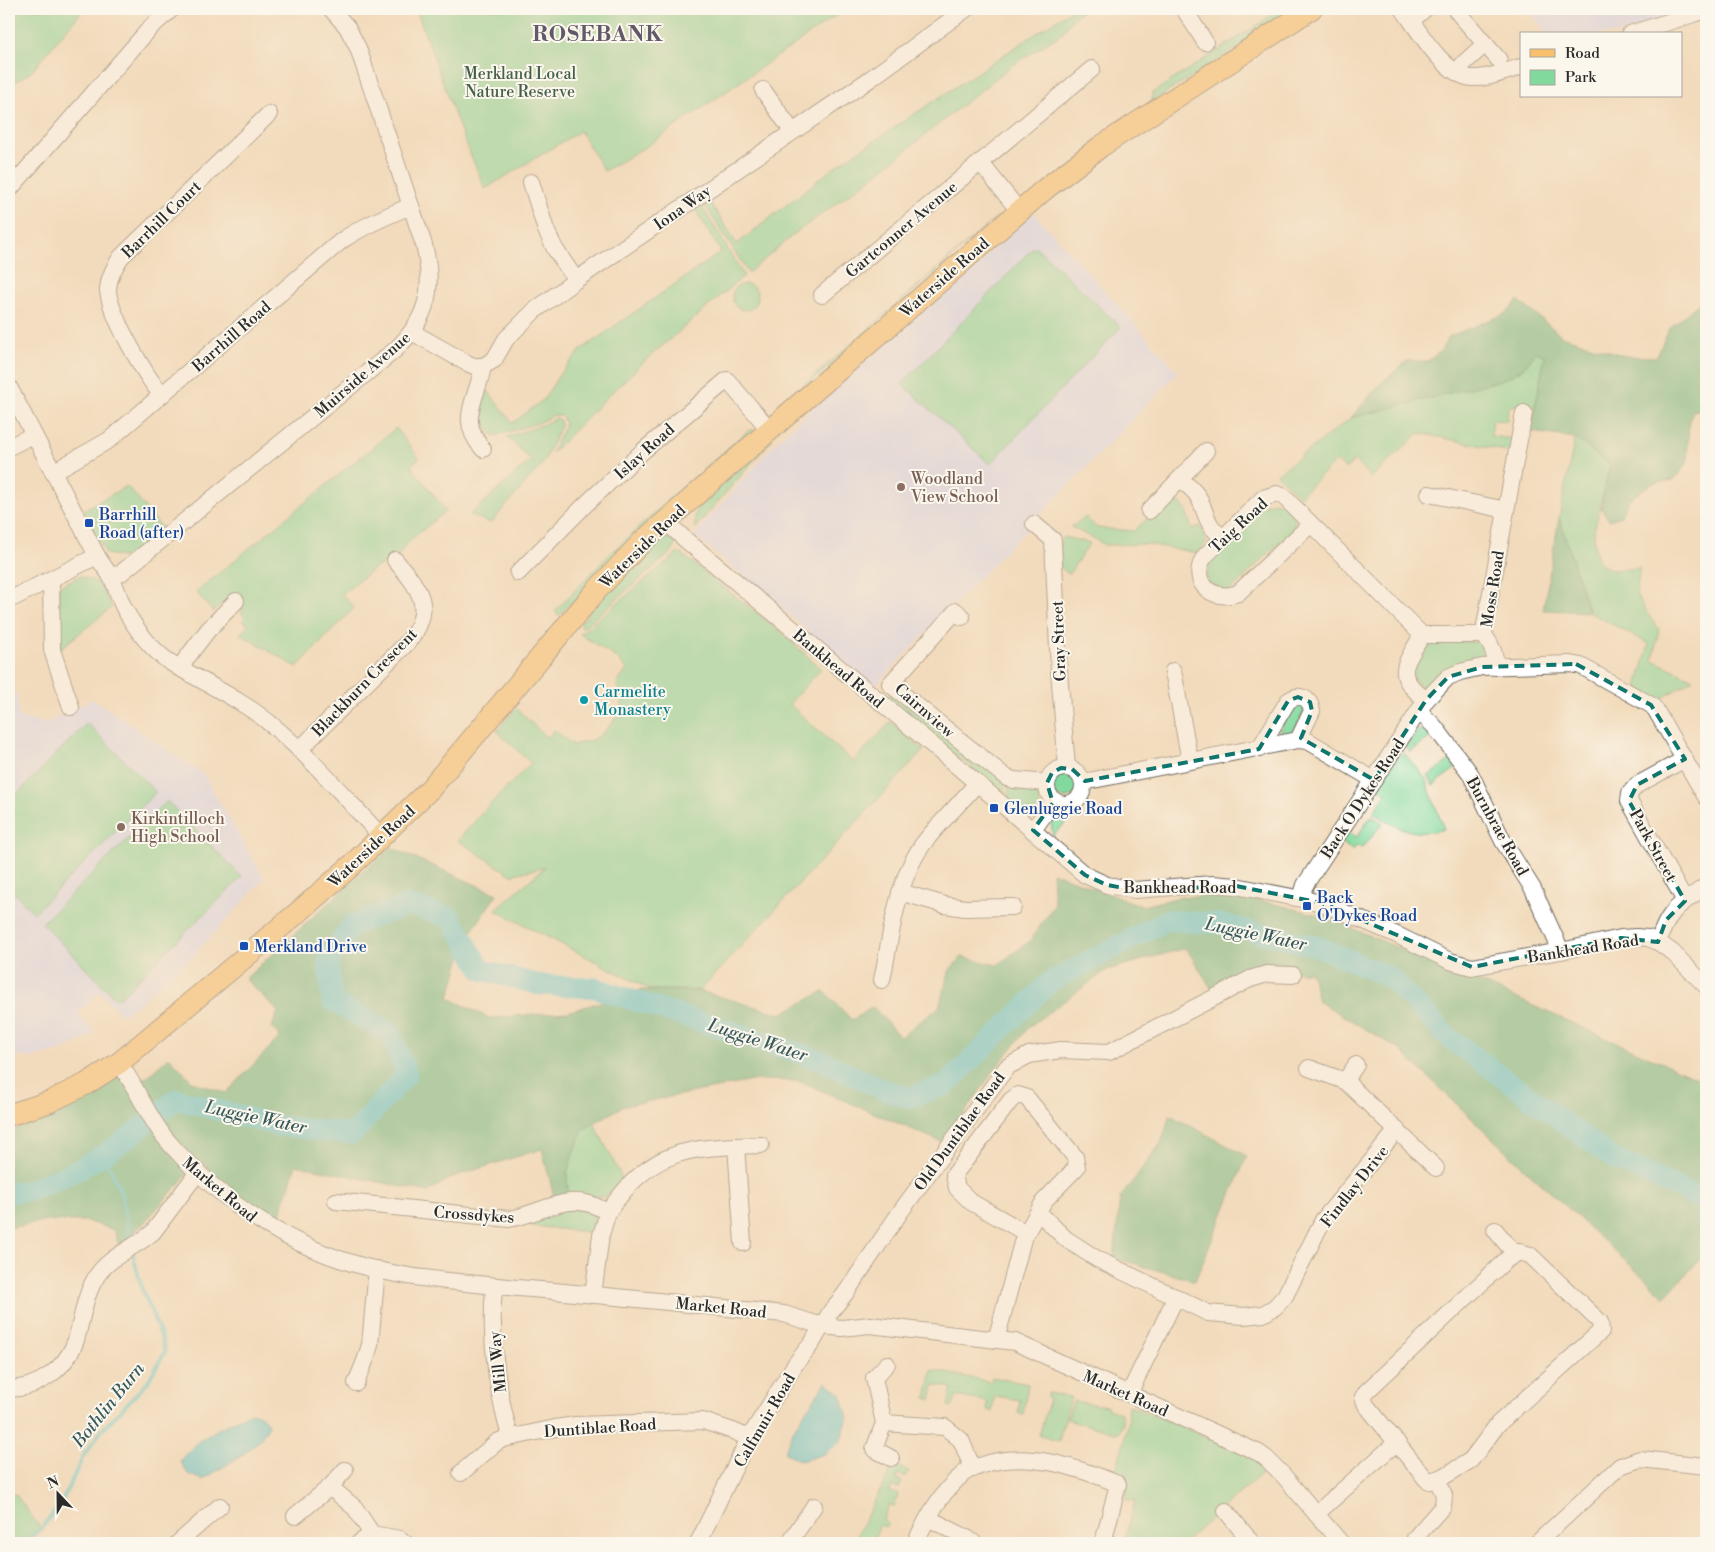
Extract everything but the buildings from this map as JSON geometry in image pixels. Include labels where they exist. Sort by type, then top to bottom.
[{"type":"main road","name":"Waterside Road","points":[[9,1115],[49,1102],[86,1084],[120,1063],[295,916],[382,837],[430,789],[625,559],[665,521],[1060,176],[1100,147],[1311,9]]},
{"type":"street","points":[[9,190],[151,27],[172,9]]},
{"type":"street","name":"Muirside Avenue","points":[[111,577],[121,573],[395,350],[412,332],[426,306],[430,278],[424,245],[358,48],[347,27],[331,9]]},
{"type":"street","name":"Iona Way","points":[[483,366],[494,360],[506,340],[534,311],[576,280],[870,79],[966,9]]},
{"type":"street","points":[[1184,9],[1205,42]]},
{"type":"street","points":[[1425,9],[1407,15],[1443,63],[1458,74],[1466,77],[1482,77],[1520,67]]},
{"type":"street","points":[[1455,9],[1499,60]]},
{"type":"street","points":[[1636,32],[1706,10]]},
{"type":"street","points":[[1463,64],[1485,44]]},
{"type":"street","name":"Gartconner Avenue","points":[[822,295],[1092,69]]},
{"type":"street","points":[[763,90],[792,131]]},
{"type":"street","name":"Barrhill Court","points":[[162,395],[150,381],[115,316],[108,291],[113,269],[121,257],[269,114]]},
{"type":"street","points":[[980,162],[1019,211]]},
{"type":"street","points":[[531,182],[546,230],[555,249],[576,280]]},
{"type":"street","name":"Barrhill Road","points":[[53,472],[108,440],[341,241],[376,220],[411,206]]},
{"type":"street","points":[[412,332],[467,363],[474,366],[483,366],[480,385],[471,404],[470,415],[471,432],[474,439],[483,449]]},
{"type":"street","name":"Islay Road","points":[[518,573],[586,504],[644,450],[727,380],[770,430]]},
{"type":"street","points":[[9,387],[97,556],[111,577],[124,608],[141,635],[156,652],[179,668],[250,709],[271,724],[299,750],[382,837]]},
{"type":"street","name":"Moss Road","points":[[1496,667],[1490,642],[1484,635],[1524,413]]},
{"type":"street","points":[[9,447],[33,434]]},
{"type":"street","points":[[1149,511],[1206,451]]},
{"type":"street","points":[[1180,479],[1200,499],[1210,527],[1223,538]]},
{"type":"street","name":"Taig Road","points":[[1311,524],[1244,589],[1231,596],[1213,594],[1206,589],[1200,576],[1200,563],[1264,498],[1277,494],[1283,496],[1311,524],[1422,636]]},
{"type":"street","points":[[1429,494],[1506,510]]},
{"type":"street","name":"Bankhead Road","points":[[665,521],[1085,875],[1111,886],[1136,890],[1213,884],[1236,886],[1301,898],[1344,911],[1460,965],[1472,967],[1561,952],[1621,938],[1648,938],[1658,942]]},
{"type":"street","name":"Gray Street","points":[[1034,524],[1054,540],[1059,671],[1067,768]]},
{"type":"street","points":[[9,600],[97,556]]},
{"type":"street","name":"Blackburn Crescent","points":[[299,750],[415,634],[423,611],[420,594],[416,586],[395,560]]},
{"type":"street","points":[[51,580],[52,650],[71,706]]},
{"type":"street","points":[[179,668],[208,630],[232,611]]},
{"type":"street","name":"Cairnview","points":[[962,617],[956,611],[890,684],[1008,778],[1047,783]]},
{"type":"street","points":[[1423,706],[1409,685],[1404,673],[1405,665],[1422,636],[1484,635]]},
{"type":"street","name":"Back O Dykes Road","points":[[1301,898],[1305,885],[1423,706],[1448,677],[1471,669],[1570,664],[1581,666],[1651,705],[1660,714],[1706,797]]},
{"type":"street","points":[[1172,672],[1190,761]]},
{"type":"street","points":[[1259,749],[1288,701],[1298,696],[1310,702],[1312,711],[1298,740]]},
{"type":"street","name":"Burnbrae Road","points":[[1423,706],[1434,726],[1470,773],[1503,841],[1534,889],[1561,952]]},
{"type":"street","points":[[1083,782],[1298,740],[1308,742],[1374,780]]},
{"type":"street","name":"Park Street","points":[[1685,759],[1637,785],[1630,793],[1629,801],[1685,901]]},
{"type":"street","points":[[1067,768],[1077,772],[1083,782],[1082,794],[1078,800],[1066,805],[1054,801],[1048,794],[1047,783],[1048,778],[1056,770],[1067,768]]},
{"type":"street","points":[[882,980],[900,892],[913,860],[924,844],[977,783]]},
{"type":"street","points":[[1033,830],[1054,801]]},
{"type":"street","points":[[1706,886],[1671,913],[1666,920],[1658,942],[1672,952],[1706,986]]},
{"type":"street","points":[[900,892],[958,907],[1013,907]]},
{"type":"street","name":"Old Duntiblae Road","points":[[822,1326],[901,1211],[1007,1067],[1029,1055],[1061,1050],[1109,1052],[1250,979],[1267,974],[1293,975]]},
{"type":"street","name":"Market Road","points":[[120,1063],[156,1124],[172,1146],[198,1172],[236,1206],[259,1222],[285,1237],[315,1250],[407,1276],[784,1314],[822,1326],[842,1328],[870,1325],[1015,1342],[1259,1453],[1283,1474],[1341,1543]]},
{"type":"street","points":[[1345,1081],[1356,1065]]},
{"type":"street","points":[[1309,1068],[1345,1081],[1436,1168]]},
{"type":"street","points":[[996,1340],[1023,1238],[1026,1233],[1038,1212],[1044,1201],[1077,1167],[1075,1157],[1027,1098],[1018,1095],[1011,1100],[954,1175],[957,1188],[971,1202],[1026,1233]]},
{"type":"street","name":"Findlay Drive","points":[[1038,1212],[1066,1240],[1097,1259],[1208,1313],[1244,1316],[1263,1314],[1275,1308],[1285,1296],[1323,1220],[1397,1130]]},
{"type":"street","points":[[593,1295],[601,1235],[608,1212],[636,1177],[650,1166],[686,1151],[703,1148],[761,1145]]},
{"type":"street","points":[[736,1146],[743,1242]]},
{"type":"street","points":[[9,1389],[35,1384],[60,1367],[73,1347],[88,1292],[99,1273],[116,1257],[153,1232],[198,1172]]},
{"type":"street","name":"Crossdykes","points":[[336,1200],[509,1219],[522,1217],[563,1203],[589,1203],[608,1212]]},
{"type":"street","points":[[1495,1230],[1515,1254]]},
{"type":"street","points":[[1519,1252],[1530,1255],[1600,1322],[1601,1331],[1498,1424],[1471,1460],[1443,1477],[1430,1481],[1426,1478],[1397,1442],[1366,1405],[1363,1397],[1367,1391],[1506,1260],[1515,1254],[1519,1252]]},
{"type":"street","points":[[356,1383],[370,1345],[377,1269]]},
{"type":"street","name":"Mill Way","points":[[494,1286],[493,1330],[497,1373],[504,1419],[510,1436]]},
{"type":"street","points":[[1129,1394],[1176,1296]]},
{"type":"street","name":"Calfmuir Road","points":[[698,1543],[749,1438],[822,1326]]},
{"type":"street","points":[[887,1364],[874,1378],[884,1423],[874,1449],[891,1458]]},
{"type":"street","name":"Duntiblae Road","points":[[461,1473],[497,1442],[510,1436],[576,1425],[703,1421],[749,1438]]},
{"type":"street","points":[[884,1423],[945,1427],[961,1440],[973,1469]]},
{"type":"street","points":[[1316,1514],[1397,1442]]},
{"type":"street","points":[[915,1543],[942,1495],[964,1473],[992,1461],[1042,1459],[1091,1472],[1118,1484],[1103,1543]]},
{"type":"street","points":[[1537,1543],[1620,1466],[1640,1459],[1706,1466]]},
{"type":"street","points":[[296,1516],[330,1487],[344,1470]]},
{"type":"street","points":[[1415,1538],[1443,1506],[1444,1495],[1438,1479]]},
{"type":"street","points":[[330,1487],[355,1508],[365,1539],[400,1539],[404,1543]]},
{"type":"street","points":[[178,1543],[220,1506]]},
{"type":"street","points":[[789,1543],[814,1506]]},
{"type":"street","points":[[1226,1511],[1252,1543]]},
{"type":"street","points":[[928,1518],[968,1538],[974,1543]]},
{"type":"highlighted area","points":[[1576,664],[1651,705],[1685,759],[1637,785],[1629,801],[1685,901],[1666,920],[1658,942],[1621,938],[1472,967],[1322,903],[1236,886],[1135,890],[1107,885],[1085,875],[1033,830],[1053,803],[1047,783],[1052,773],[1061,768],[1072,769],[1085,781],[1259,749],[1288,701],[1298,697],[1310,702],[1312,711],[1301,738],[1374,780],[1426,700],[1448,677],[1482,667]]},
{"type":"shaded area","points":[[1528,9],[1697,9],[1624,32],[1546,32]]},
{"type":"shaded area","name":"Woodland View School","points":[[1034,213],[1178,372],[874,687],[694,535],[779,439]]},
{"type":"shaded area","name":"Kirkintilloch High School","points":[[17,693],[19,717],[45,724],[93,699],[204,775],[264,879],[192,957],[134,1007],[122,1015],[99,992],[77,1014],[95,1033],[58,1052],[29,1058],[9,1054],[9,701]]},
{"type":"green space","points":[[9,9],[84,9],[31,72],[9,86]]},
{"type":"green space","name":"Merkland Local Nature Reserve","points":[[416,9],[846,9],[647,146],[604,171],[580,131],[485,189],[460,129]]},
{"type":"green space","points":[[1073,9],[1084,9],[1076,15],[1061,34],[1010,67],[866,182],[798,231],[748,273],[703,202],[708,199],[737,244],[836,166]]},
{"type":"green space","points":[[1282,9],[1300,9],[1153,101],[1151,98],[1154,96],[1152,93]]},
{"type":"green space","points":[[701,205],[744,276],[648,358],[552,453],[565,424],[562,416],[554,415],[538,423],[494,436],[478,421],[480,407],[487,390],[513,423],[544,399],[559,375],[582,349],[721,252],[695,209]]},
{"type":"green space","points":[[998,216],[773,416],[775,410]]},
{"type":"green space","points":[[1035,246],[1121,327],[990,464],[902,384]]},
{"type":"green space","points":[[745,284],[754,288],[758,297],[754,306],[745,310],[736,306],[732,297],[736,288]]},
{"type":"green space","points":[[1706,297],[1706,408],[1693,411],[1689,421],[1687,463],[1674,480],[1652,483],[1628,500],[1621,516],[1609,520],[1601,509],[1610,465],[1575,438],[1530,432],[1545,356],[1536,352],[1521,369],[1501,380],[1351,418],[1379,385],[1408,360],[1426,362],[1441,351],[1448,337],[1507,313],[1518,300],[1562,336],[1625,356],[1656,357],[1670,328]]},
{"type":"green space","points":[[1536,352],[1545,356],[1536,407],[1513,405],[1508,408],[1507,421],[1493,420],[1491,436],[1514,439],[1511,452],[1419,433],[1371,478],[1355,460],[1346,469],[1336,461],[1299,497],[1277,474],[1351,418],[1501,380],[1521,369]]},
{"type":"green space","points":[[556,418],[560,420],[561,426],[543,463],[491,523],[470,515],[531,460],[507,437]]},
{"type":"green space","points":[[396,428],[419,458],[411,466],[446,511],[410,540],[392,561],[374,568],[342,594],[354,608],[297,667],[240,634],[248,625],[242,620],[245,617],[242,614],[242,606],[231,595],[213,612],[196,592]]},
{"type":"green space","points":[[749,430],[755,430],[708,475],[703,470]]},
{"type":"green space","points":[[1575,438],[1610,465],[1594,531],[1595,550],[1600,564],[1612,570],[1640,568],[1636,594],[1659,629],[1653,660],[1693,679],[1658,701],[1637,687],[1649,644],[1589,612],[1559,518]]},
{"type":"green space","points":[[773,439],[695,528],[695,514],[701,502]]},
{"type":"green space","points":[[689,481],[694,487],[573,606],[570,604],[559,616],[555,611],[611,553]]},
{"type":"green space","points":[[127,486],[163,529],[128,558],[106,554],[83,510]]},
{"type":"green space","points":[[1176,494],[1184,494],[1178,500],[1186,510],[1192,529],[1200,526],[1205,534],[1203,537],[1207,542],[1197,553],[1147,544],[1105,545],[1071,527],[1086,517],[1097,528],[1134,531],[1149,517],[1152,520]]},
{"type":"green space","points":[[1274,502],[1283,505],[1293,515],[1294,529],[1229,592],[1207,582],[1207,561],[1263,505]]},
{"type":"green space","points":[[1559,518],[1589,612],[1543,610]]},
{"type":"green space","points":[[1064,537],[1090,543],[1069,574],[1060,568],[1059,544]]},
{"type":"green space","points":[[662,538],[676,540],[674,550],[583,628],[580,624],[607,587]]},
{"type":"green space","points":[[679,552],[780,631],[821,669],[789,704],[853,762],[891,722],[924,750],[700,990],[651,990],[495,910],[545,867],[511,875],[458,840],[531,763],[497,731],[516,708],[547,738],[554,730],[573,745],[597,738],[611,724],[618,714],[622,703],[621,694],[616,685],[627,669],[615,657],[580,634]]},
{"type":"green space","points":[[80,576],[99,583],[112,607],[60,649],[59,586]]},
{"type":"green space","points":[[1426,641],[1481,642],[1486,655],[1481,661],[1429,686],[1421,687],[1409,673]]},
{"type":"green space","points":[[894,693],[1005,781],[1004,795],[885,697]]},
{"type":"green space","points":[[1293,703],[1306,706],[1293,735],[1282,735],[1279,732]]},
{"type":"green space","points":[[87,723],[156,792],[34,913],[9,888],[9,802]]},
{"type":"green space","points":[[1418,730],[1427,731],[1432,736],[1410,752],[1405,747]]},
{"type":"green space","points":[[1404,753],[1425,778],[1444,829],[1433,832],[1415,832],[1390,823],[1373,813],[1386,793],[1377,787],[1400,754]]},
{"type":"green space","points":[[1450,760],[1456,768],[1433,785],[1428,776]]},
{"type":"green space","points":[[1065,772],[1074,776],[1078,785],[1074,794],[1065,798],[1056,794],[1052,785],[1056,776]]},
{"type":"green space","points":[[1009,784],[1037,791],[1041,799],[1039,808],[1032,812],[1024,810],[1008,798]]},
{"type":"green space","points":[[167,801],[242,877],[117,1000],[42,923]]},
{"type":"green space","points":[[1063,812],[1071,817],[1053,836],[1051,823],[1057,814]]},
{"type":"green space","points":[[1371,816],[1383,823],[1362,848],[1357,845],[1353,850],[1338,841],[1346,830],[1357,837]]},
{"type":"green space","points":[[390,847],[497,894],[466,940],[449,998],[489,1018],[567,1012],[641,990],[700,991],[781,1014],[824,991],[852,1020],[873,1007],[900,1037],[939,1007],[950,969],[962,957],[997,965],[1030,941],[1054,905],[1052,872],[1142,906],[1180,897],[1242,896],[1323,916],[1475,980],[1706,1082],[1706,1259],[1700,1259],[1665,1297],[1514,1159],[1399,1049],[1318,1001],[1311,973],[1277,969],[1213,991],[1186,948],[1107,970],[1030,1026],[995,1069],[944,1143],[799,1081],[757,1080],[624,1106],[594,1123],[583,1130],[573,1154],[567,1173],[568,1194],[554,1197],[542,1149],[452,1177],[428,1192],[296,1165],[277,1224],[256,1210],[200,1160],[145,1222],[119,1246],[114,1230],[86,1221],[45,1221],[9,1228],[9,1132],[82,1097],[117,1076],[146,1078],[169,1057],[193,1082],[226,1093],[280,1037],[272,1027],[278,1011],[245,979]]},
{"type":"green space","points":[[1170,1115],[1247,1156],[1195,1281],[1114,1258],[1120,1198],[1161,1143]]},
{"type":"green space","points":[[594,1123],[623,1180],[608,1195],[603,1197],[568,1194],[567,1173],[573,1154],[583,1130]]},
{"type":"green space","points":[[563,1208],[591,1212],[596,1220],[596,1233],[531,1226],[530,1220]]},
{"type":"green space","points":[[932,1370],[991,1382],[992,1377],[1028,1384],[1023,1414],[1018,1413],[1020,1400],[995,1396],[992,1411],[987,1410],[988,1402],[956,1396],[953,1407],[948,1406],[952,1388],[934,1385],[931,1400],[926,1398]]},
{"type":"green space","points":[[1048,1393],[1071,1397],[1059,1441],[1039,1436],[1050,1398],[1047,1397]]},
{"type":"green space","points":[[1073,1401],[1108,1406],[1107,1409],[1121,1413],[1123,1423],[1118,1434],[1067,1419]]},
{"type":"green space","points":[[1129,1405],[1249,1455],[1268,1466],[1184,1543],[1124,1543],[1135,1500],[1126,1500],[1127,1485],[1116,1472],[1128,1425]]},
{"type":"green space","points":[[893,1465],[909,1471],[905,1477],[898,1474],[896,1478],[902,1482],[899,1488],[892,1486],[890,1492],[898,1495],[894,1506],[889,1505],[883,1520],[888,1523],[886,1527],[880,1525],[872,1543],[853,1543]]},
{"type":"green space","points":[[9,1490],[17,1496],[41,1529],[22,1543],[9,1543]]},
{"type":"water","points":[[826,1382],[841,1394],[848,1417],[841,1441],[824,1454],[801,1461],[785,1453],[788,1443],[797,1424]]},
{"type":"water","points":[[252,1412],[262,1416],[269,1425],[260,1440],[241,1456],[202,1480],[188,1474],[180,1461],[195,1445],[213,1432]]},
{"type":"waterway","name":"Luggie Water","points":[[9,1191],[19,1192],[27,1190],[64,1177],[81,1168],[130,1136],[176,1099],[279,1126],[353,1134],[407,1074],[390,1033],[332,1001],[328,960],[352,925],[409,905],[450,917],[482,970],[540,985],[595,988],[820,1060],[882,1089],[908,1098],[946,1085],[1050,982],[1167,920],[1221,924],[1319,947],[1389,977],[1449,1038],[1613,1158],[1706,1201]]},
{"type":"waterway","name":"Bothlin Burn","points":[[104,1155],[122,1195],[130,1241]]},
{"type":"waterway","name":"Bothlin Burn","points":[[22,1543],[41,1529],[62,1501],[84,1455],[102,1430],[147,1383],[165,1352],[161,1336],[142,1289],[132,1251]]},
{"type":"place","name":"Woodland View School","points":[[901,487]]},
{"type":"place","name":"Barrhill Road (after)","points":[[89,523]]},
{"type":"place","name":"Carmelite Monastery","points":[[584,700]]},
{"type":"place","name":"Glenluggie Road","points":[[994,808]]},
{"type":"place","name":"Kirkintilloch High School","points":[[121,827]]},
{"type":"place","name":"Back O'Dykes Road","points":[[1307,906]]},
{"type":"place","name":"Merkland Drive","points":[[244,946]]},
{"type":"district","name":"ROSEBANK","points":[[598,34]]}]
